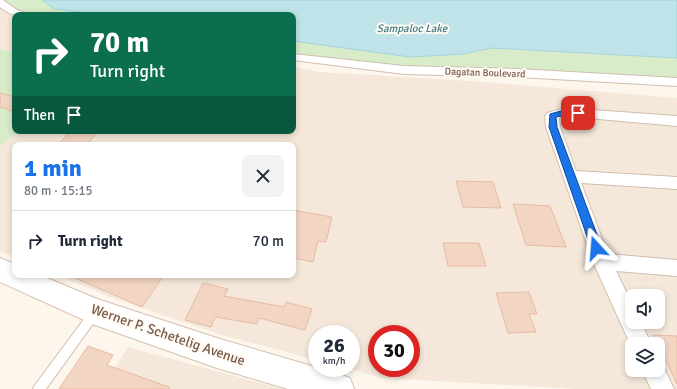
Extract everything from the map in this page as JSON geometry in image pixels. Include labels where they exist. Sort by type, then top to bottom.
[{"type":"main road","name":"Werner P. Schetelig Avenue","points":[[0,270],[12,275]]},
{"type":"main road","name":"Werner P. Schetelig Avenue","points":[[18,278],[95,312],[217,353],[339,389]]},
{"type":"street","points":[[0,2],[14,12]]},
{"type":"street","name":"Dagatan Boulevard","points":[[296,57],[404,70],[518,73],[677,82]]},
{"type":"street","points":[[638,337],[602,262],[553,127],[552,116],[564,112],[677,121]]},
{"type":"street","points":[[571,176],[677,183]]},
{"type":"street","points":[[602,262],[677,268]]},
{"type":"street","points":[[657,377],[663,389]]},
{"type":"lane","points":[[39,389],[95,312]]},
{"type":"shaded area","points":[[0,8],[12,14],[12,52],[0,49]]},
{"type":"shaded area","points":[[296,68],[319,72],[471,81],[677,98],[677,389],[578,389],[383,378],[379,377],[420,377],[420,325],[368,325],[368,374],[360,372],[360,325],[308,325],[308,358],[222,335],[110,297],[65,278],[296,278],[296,142],[12,142],[12,256],[0,251],[0,146],[16,134],[296,134]]},
{"type":"shaded area","points":[[128,347],[283,389],[101,389]]},
{"type":"green space","points":[[0,0],[42,0],[54,9],[78,12],[18,12]]},
{"type":"green space","points":[[296,41],[410,57],[464,54],[492,48],[677,58],[677,82],[469,72],[296,57]]},
{"type":"green space","points":[[0,49],[12,52],[12,134],[16,134],[0,146]]},
{"type":"water","name":"Sampaloc Lake","points":[[42,0],[677,0],[677,58],[492,48],[464,54],[410,57],[296,41],[296,12],[78,12],[54,9]]},
{"type":"building","points":[[0,93],[12,96],[12,111],[0,107]]},
{"type":"building","points":[[67,134],[96,134],[89,142],[61,142]]},
{"type":"building","points":[[456,181],[493,182],[501,208],[463,207]]},
{"type":"building","points":[[513,204],[550,206],[566,247],[526,245]]},
{"type":"building","points":[[296,211],[332,217],[326,242],[318,241],[313,262],[296,259]]},
{"type":"building","points":[[443,243],[479,243],[486,266],[448,266]]},
{"type":"building","points":[[75,278],[162,278],[142,307]]},
{"type":"building","points":[[203,283],[228,289],[224,296],[284,307],[286,302],[312,309],[305,330],[259,318],[257,324],[215,317],[211,327],[185,320]]},
{"type":"building","points":[[529,292],[537,314],[529,314],[536,332],[508,333],[496,293]]},
{"type":"building","points":[[653,335],[677,336],[677,384],[665,359],[665,337],[654,337]]},
{"type":"building","points":[[88,346],[113,355],[107,365],[169,387],[169,389],[59,389]]},
{"type":"route","points":[[578,113],[564,112],[552,116],[553,127],[596,248]]}]
